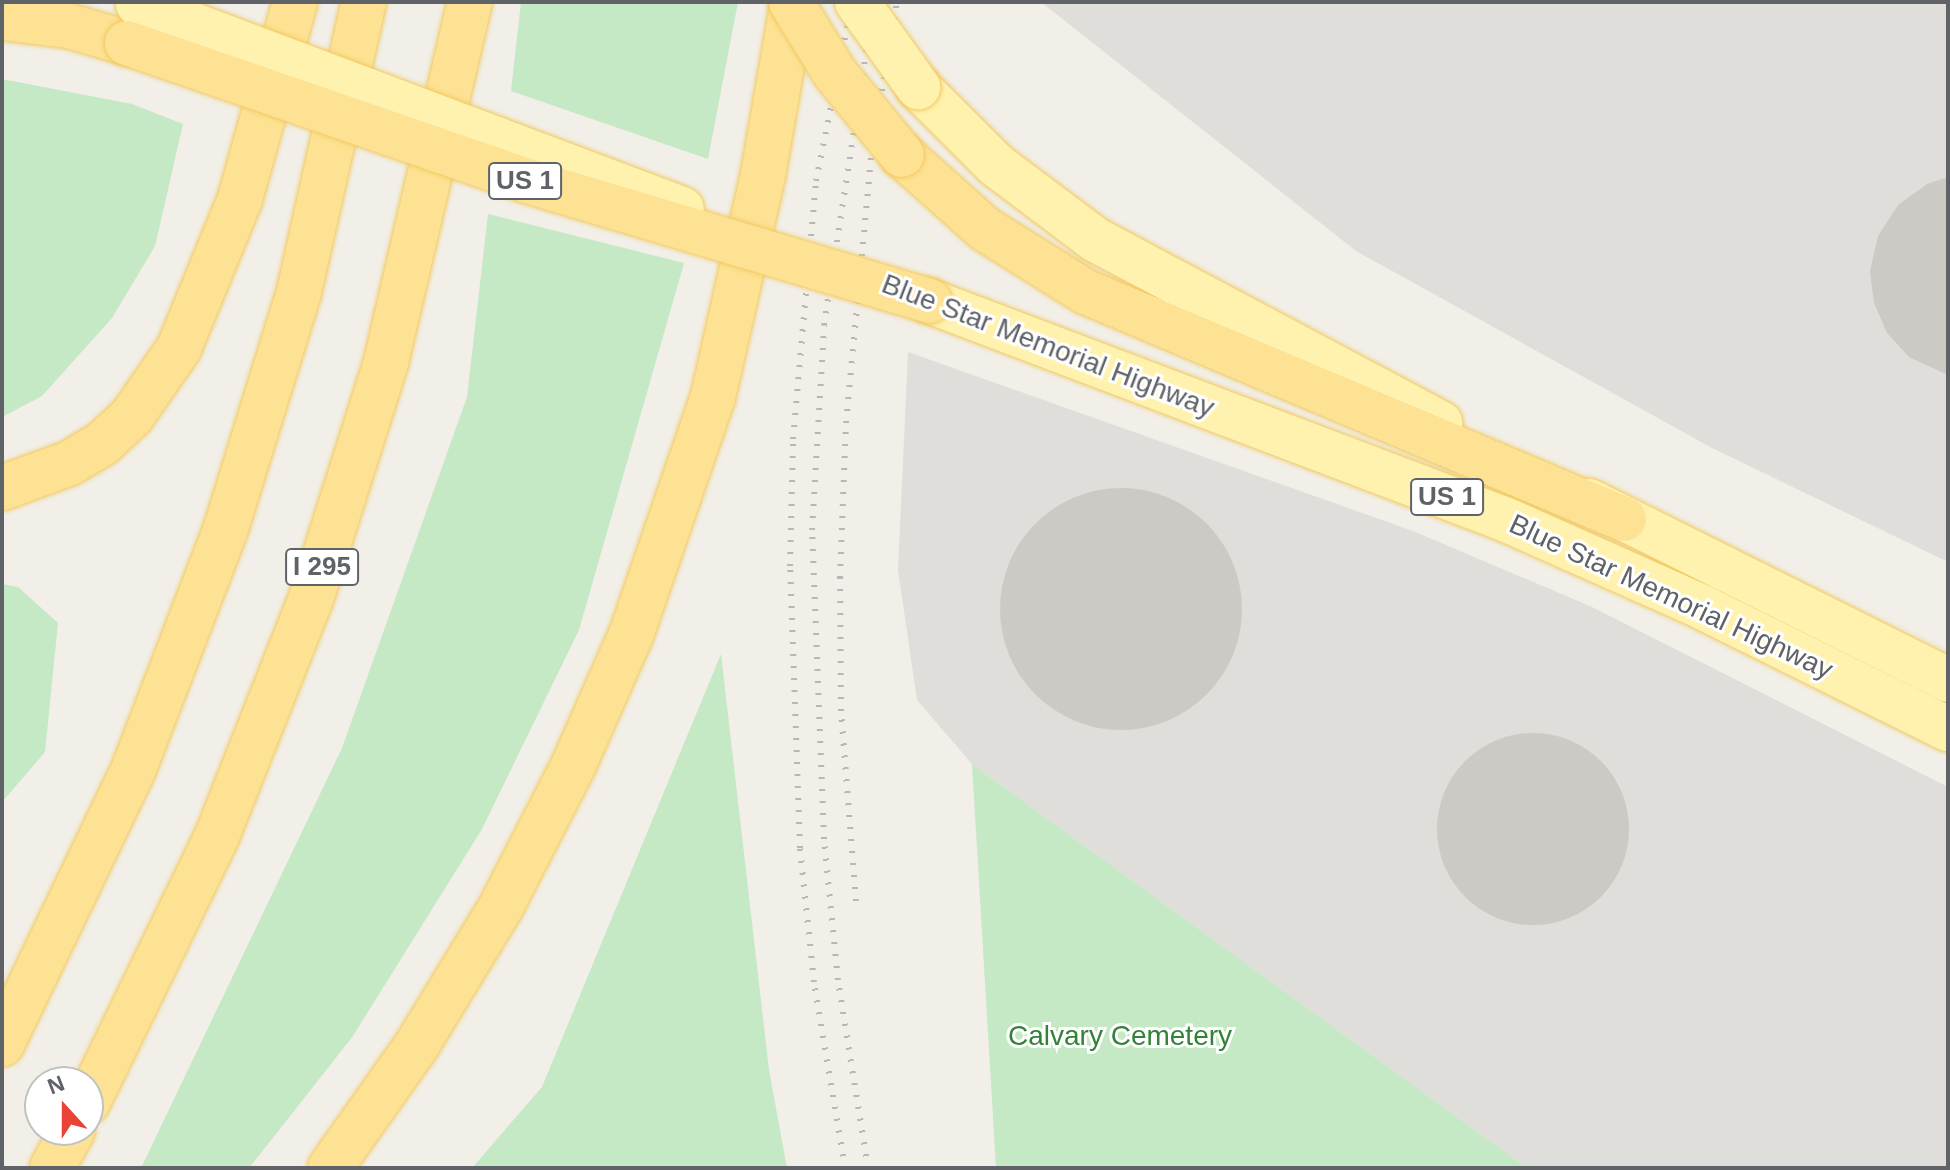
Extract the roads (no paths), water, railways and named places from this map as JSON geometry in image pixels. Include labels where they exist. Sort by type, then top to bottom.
[{"type":"highway","points":[[2,488],[70,463],[103,443],[132,416],[179,348],[240,199],[295,2]]},
{"type":"highway","points":[[2,1044],[134,768],[226,528],[299,292],[364,2]]},
{"type":"highway","name":"I 295","points":[[104,1069],[217,836],[315,585],[397,320],[470,2]]},
{"type":"highway","points":[[330,1168],[417,1045],[502,905],[574,764],[631,635],[713,397],[763,175],[792,2]]},
{"type":"highway","name":"US 1","points":[[792,2],[834,72],[902,155],[985,229],[1086,292],[1624,519]]},
{"type":"highway","name":"US 1","points":[[2,18],[69,26],[132,16],[527,181],[929,301]]},
{"type":"highway","points":[[52,1168],[64,1146]]},
{"type":"main road","name":"Blue Star Memorial Highway","points":[[857,2],[918,87],[952,125],[1044,205],[1145,270],[1624,519],[1948,680]]},
{"type":"main road","name":"Blue Star Memorial Highway","points":[[929,301],[1507,520],[1702,607],[1948,729]]},
{"type":"railway","points":[[845,1168],[814,982],[800,848],[790,566],[793,439],[816,181],[852,2]]},
{"type":"railway","points":[[868,1168],[838,980],[824,839],[812,530],[824,325],[874,2]]},
{"type":"railway","points":[[856,901],[841,711],[840,578],[846,423],[872,150],[897,2]]},
{"type":"park label","name":"Calvary Cemetery","points":[[1120,1036]]}]
